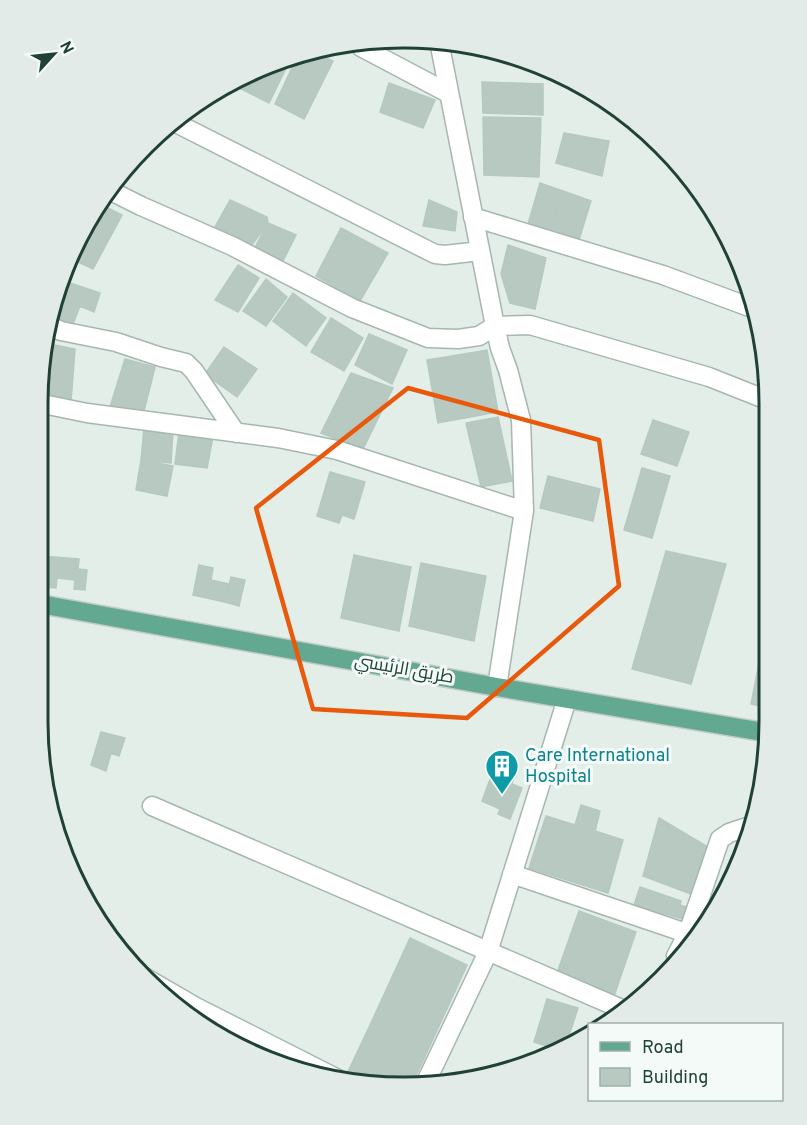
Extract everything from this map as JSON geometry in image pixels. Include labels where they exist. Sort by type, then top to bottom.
[{"type":"main road","name":"طريق الرئيسي","points":[[48,605],[496,687],[759,731]]},
{"type":"street","points":[[367,50],[448,93]]},
{"type":"street","points":[[441,50],[495,326],[521,420],[524,511],[496,687]]},
{"type":"street","points":[[181,126],[435,254],[480,251]]},
{"type":"street","points":[[116,194],[141,207],[232,246],[352,308],[428,338],[458,339],[479,336],[495,326],[530,325],[709,377],[759,397]]},
{"type":"street","points":[[473,217],[663,275],[745,305]]},
{"type":"street","points":[[56,329],[116,342],[186,363],[194,371],[236,433]]},
{"type":"street","points":[[48,405],[87,413],[278,438],[337,450],[524,511]]},
{"type":"street","points":[[429,1076],[488,952],[567,699]]},
{"type":"street","points":[[152,806],[616,1007]]},
{"type":"street","points":[[691,931],[717,843],[729,833],[742,829]]},
{"type":"street","points":[[512,874],[689,934]]},
{"type":"street","points":[[178,997],[309,1064]]},
{"type":"highlighted area","points":[[408,388],[599,440],[619,586],[467,718],[313,709],[256,508]]},
{"type":"building","points":[[325,57],[333,61],[304,119],[275,104],[293,66]]},
{"type":"building","points":[[286,68],[269,103],[240,88]]},
{"type":"building","points":[[482,82],[543,84],[543,115],[483,113]]},
{"type":"building","points":[[389,83],[435,100],[423,128],[380,112]]},
{"type":"building","points":[[483,117],[541,118],[539,177],[484,175]]},
{"type":"building","points":[[564,133],[609,141],[602,176],[556,163]]},
{"type":"building","points":[[540,183],[563,191],[550,232],[528,224]]},
{"type":"building","points":[[563,191],[591,201],[578,243],[550,232]]},
{"type":"building","points":[[230,200],[267,217],[268,223],[251,246],[215,227]]},
{"type":"building","points":[[429,200],[457,212],[455,231],[423,226]]},
{"type":"building","points":[[107,208],[122,215],[93,269],[78,262]]},
{"type":"building","points":[[268,223],[296,235],[282,263],[254,249]]},
{"type":"building","points":[[341,228],[388,253],[360,301],[316,276]]},
{"type":"building","points":[[508,245],[546,258],[535,309],[510,303],[501,274]]},
{"type":"building","points":[[238,265],[259,278],[238,312],[215,300]]},
{"type":"building","points":[[266,279],[287,297],[266,326],[243,311]]},
{"type":"building","points":[[69,283],[100,293],[94,312],[80,306],[71,329],[57,324]]},
{"type":"building","points":[[293,293],[326,318],[306,346],[273,321]]},
{"type":"building","points":[[331,318],[363,338],[344,371],[311,352]]},
{"type":"building","points":[[369,334],[407,350],[392,384],[355,365]]},
{"type":"building","points":[[53,345],[75,349],[71,401],[48,397]]},
{"type":"building","points":[[224,347],[257,369],[237,397],[205,374]]},
{"type":"building","points":[[487,350],[498,412],[438,423],[427,360]]},
{"type":"building","points":[[125,359],[155,367],[143,415],[110,407]]},
{"type":"building","points":[[351,373],[393,388],[363,449],[321,433]]},
{"type":"building","points":[[498,417],[512,481],[481,487],[466,423]]},
{"type":"building","points":[[653,420],[689,432],[677,466],[641,454]]},
{"type":"building","points":[[144,428],[173,431],[171,463],[141,460]]},
{"type":"building","points":[[179,432],[213,437],[207,468],[175,464]]},
{"type":"building","points":[[141,460],[173,466],[167,496],[136,490]]},
{"type":"building","points":[[642,468],[670,476],[652,538],[624,530]]},
{"type":"building","points":[[330,472],[365,482],[354,519],[342,515],[339,523],[317,516]]},
{"type":"building","points":[[548,476],[600,489],[593,521],[540,508]]},
{"type":"building","points":[[666,551],[726,564],[691,684],[632,669]]},
{"type":"building","points":[[354,555],[411,567],[399,631],[341,618]]},
{"type":"building","points":[[48,557],[79,559],[78,569],[87,570],[85,590],[74,589],[75,580],[57,578],[56,588],[48,587]]},
{"type":"building","points":[[421,563],[486,576],[474,641],[409,626]]},
{"type":"building","points":[[199,565],[213,568],[211,580],[229,584],[225,602],[193,595]]},
{"type":"building","points":[[231,577],[245,580],[239,606],[225,602]]},
{"type":"building","points":[[759,664],[759,706],[751,704]]},
{"type":"building","points":[[101,732],[125,738],[119,756],[111,753],[106,771],[91,765]]},
{"type":"building","name":"Care International Hospital","points":[[502,770],[508,773],[506,777],[513,780],[512,784],[522,788],[510,819],[498,814],[500,809],[482,801],[492,774],[499,776]]},
{"type":"building","points":[[581,805],[600,811],[595,831],[623,840],[608,893],[529,868],[546,816],[575,825]]},
{"type":"building","points":[[659,818],[708,847],[691,894],[643,876]]},
{"type":"building","points":[[640,887],[681,901],[680,905],[687,907],[683,919],[634,905]]},
{"type":"building","points":[[579,911],[636,932],[614,996],[557,973]]},
{"type":"building","points":[[410,938],[467,965],[428,1050],[371,1023]]},
{"type":"building","points":[[547,999],[578,1008],[569,1036],[548,1046],[534,1042]]},
{"type":"building","points":[[371,1023],[428,1050],[416,1076],[348,1072]]},
{"type":"place","name":"Care International Hospital","points":[[502,795]]}]
